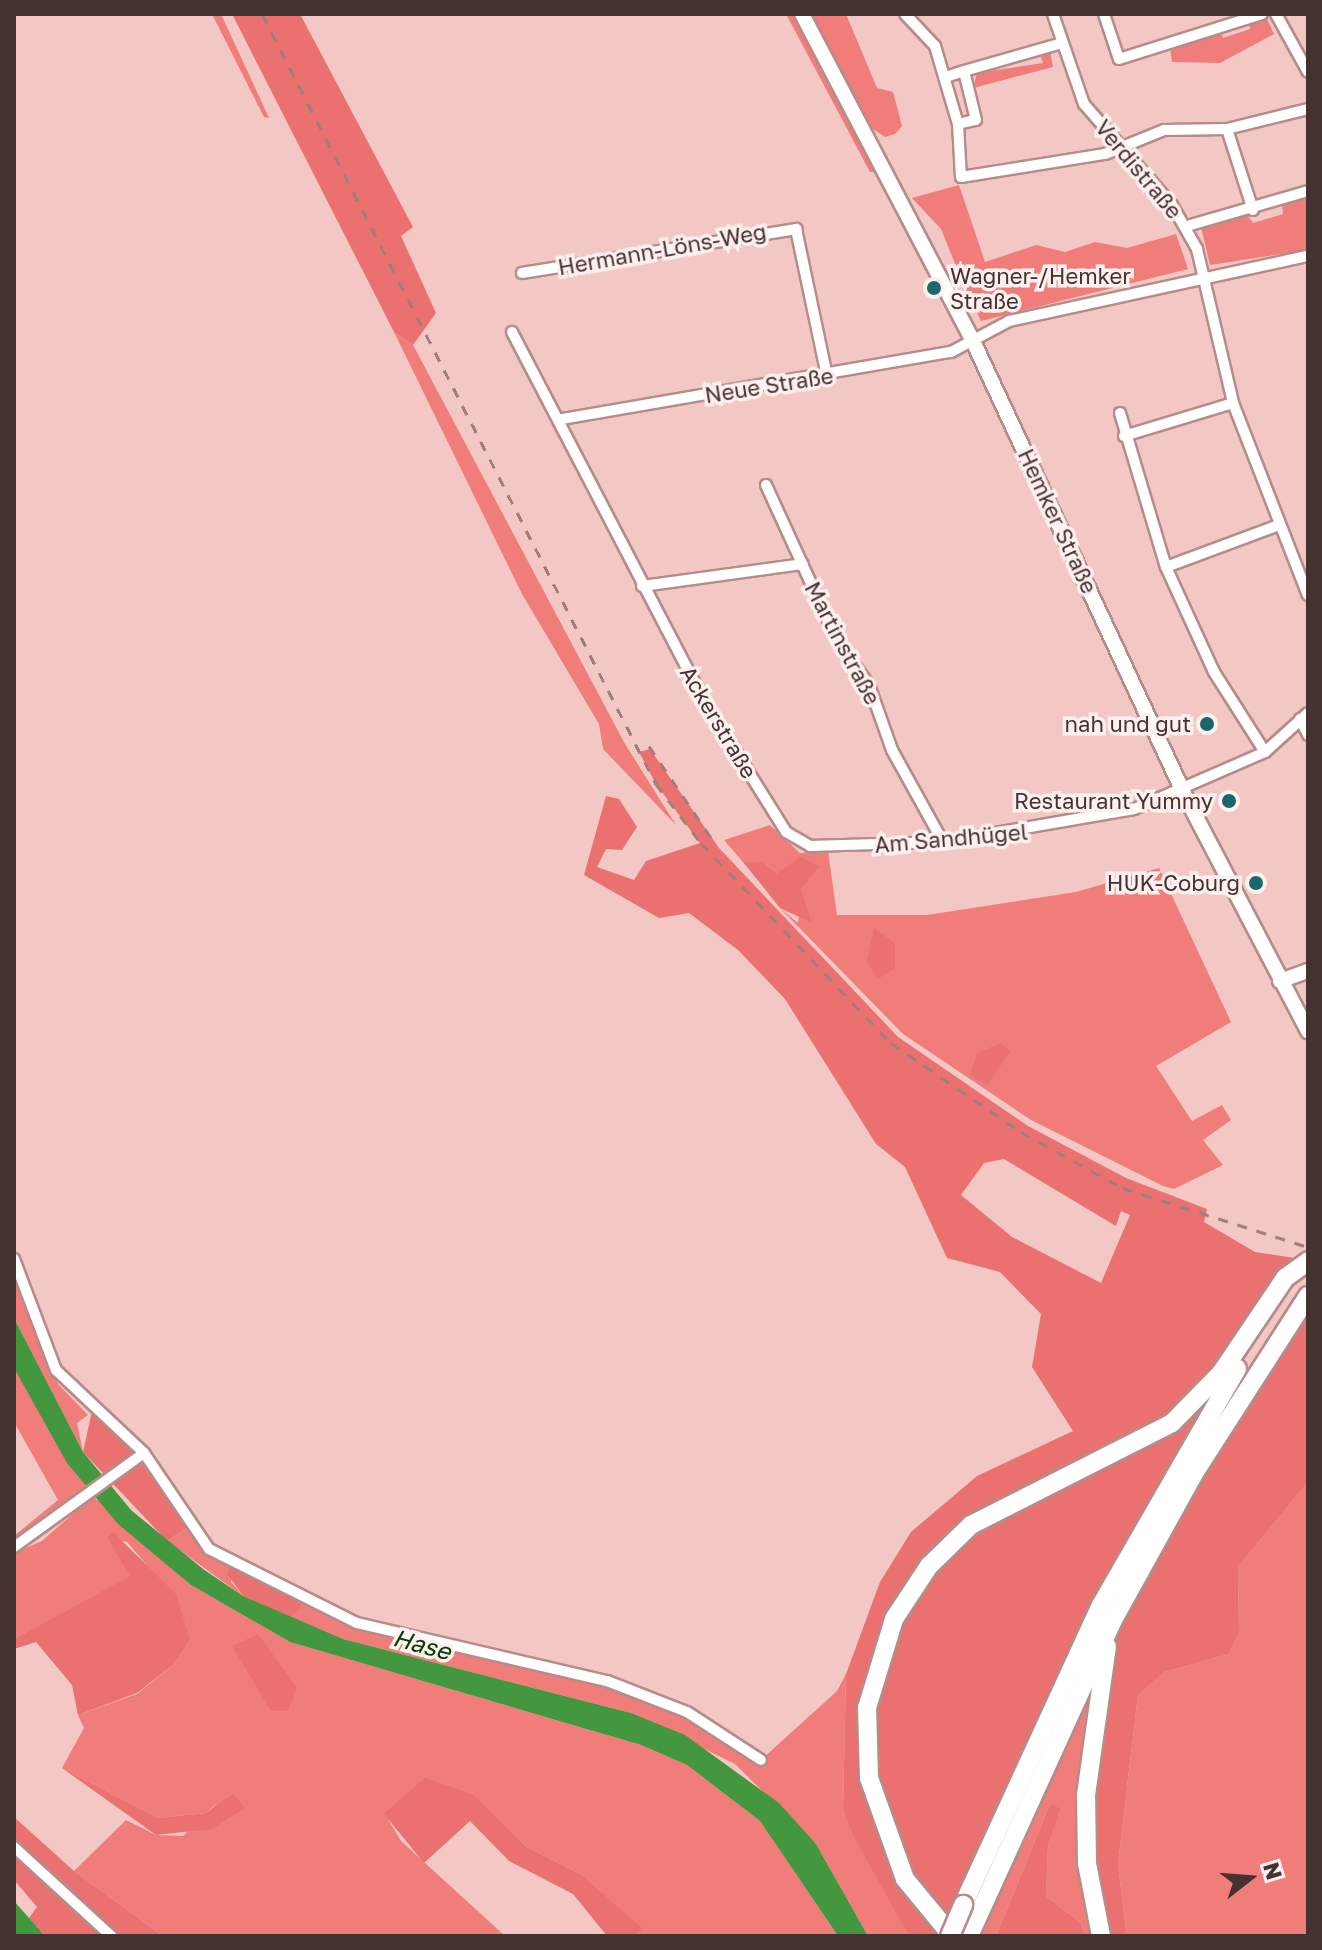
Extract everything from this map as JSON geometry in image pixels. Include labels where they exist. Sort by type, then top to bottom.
[{"type":"highway","points":[[1296,1286],[1182,1415],[971,1525],[929,1566],[894,1619],[867,1708],[869,1778],[905,1879],[951,1936],[970,1911],[1112,1622],[1167,1518],[1296,1286],[1308,1262]]},
{"type":"highway","points":[[969,1936],[970,1911],[1132,1545],[1296,1286]]},
{"type":"highway","points":[[1101,1936],[1087,1863],[1086,1795],[1112,1622]]},
{"type":"main road","name":"Hemker Straße","points":[[802,14],[972,339],[1183,792],[1308,1031]]},
{"type":"main road","points":[[1280,981],[1308,971]]},
{"type":"street","points":[[905,14],[935,46],[958,124],[961,177],[1117,148],[1164,130],[1227,129],[1308,109]]},
{"type":"street","name":"Verdistraße","points":[[1053,14],[1084,104],[1117,148],[1187,226],[1206,281],[1233,403],[1276,526],[1308,595]]},
{"type":"street","points":[[1104,14],[1119,59],[1262,14]]},
{"type":"street","points":[[1276,14],[1308,72]]},
{"type":"street","points":[[945,77],[1062,43]]},
{"type":"street","points":[[958,124],[976,120],[964,71]]},
{"type":"street","points":[[1227,129],[1253,210]]},
{"type":"street","points":[[1187,226],[1253,210],[1308,191]]},
{"type":"street","name":"Hermann-Löns-Weg","points":[[522,273],[796,229],[827,376]]},
{"type":"street","name":"Neue Straße","points":[[562,419],[827,376],[951,352],[1009,321],[1206,281],[1308,256]]},
{"type":"street","name":"Ackerstraße","points":[[512,332],[562,419],[642,586],[786,832],[810,846]]},
{"type":"street","points":[[1124,436],[1233,403]]},
{"type":"street","points":[[1120,413],[1124,436],[1166,567],[1214,672],[1265,752]]},
{"type":"street","name":"Martinstraße","points":[[766,485],[802,564],[943,842]]},
{"type":"street","points":[[1166,567],[1276,526]]},
{"type":"street","points":[[642,586],[802,564]]},
{"type":"street","points":[[1304,716],[1308,735]]},
{"type":"street","name":"Am Sandhügel","points":[[810,846],[943,842],[1069,825],[1183,792],[1265,752],[1304,716]]},
{"type":"street","points":[[14,1259],[56,1370],[144,1453],[209,1549],[283,1591],[357,1623],[607,1681],[687,1712],[761,1760]]},
{"type":"street","points":[[14,1547],[144,1453]]},
{"type":"street","points":[[14,1847],[111,1936]]},
{"type":"shaded area","points":[[212,14],[221,14],[269,118],[264,117]]},
{"type":"shaded area","points":[[232,14],[300,14],[413,227],[401,236],[436,313],[413,345],[394,332]]},
{"type":"shaded area","points":[[786,14],[796,14],[878,172],[870,172]]},
{"type":"shaded area","points":[[812,14],[846,14],[877,88],[893,92],[902,126],[895,134],[885,137],[870,127]]},
{"type":"shaded area","points":[[1266,17],[1274,34],[1220,63],[1172,62],[1170,47],[1221,30],[1223,38],[1250,29],[1249,21]]},
{"type":"shaded area","points":[[1050,51],[1053,67],[973,88],[977,73],[1043,63],[1040,54]]},
{"type":"shaded area","points":[[959,185],[985,262],[1036,245],[1065,252],[1095,242],[1127,248],[1176,234],[1188,269],[981,321],[961,281],[971,276],[968,267],[958,271],[941,229],[912,198]]},
{"type":"shaded area","points":[[1308,193],[1308,250],[1210,265],[1201,227],[1246,213],[1253,223],[1283,214],[1282,204]]},
{"type":"shaded area","points":[[394,332],[413,345],[625,744],[676,825],[603,749],[599,724],[522,594]]},
{"type":"shaded area","points":[[650,749],[719,848],[898,1037],[1028,1126],[1126,1178],[1207,1209],[1204,1222],[1255,1252],[1308,1260],[1251,1329],[1259,1334],[1219,1398],[952,1936],[909,1936],[854,1837],[843,1809],[846,1674],[880,1582],[911,1532],[977,1476],[1073,1431],[1032,1367],[1041,1314],[1000,1272],[947,1258],[905,1167],[876,1144],[785,999],[738,950],[689,913],[659,918],[584,875],[606,796],[619,799],[637,827],[622,850],[606,849],[597,867],[634,880],[646,861],[700,843],[656,784],[639,752]],"holes":[[[1004,1159],[1116,1226],[1121,1211],[1130,1215],[1101,1283],[1012,1237],[961,1195],[984,1163]]]},
{"type":"shaded area","points":[[770,825],[800,853],[828,851],[837,915],[927,915],[1076,892],[1159,868],[1231,1022],[1156,1066],[1192,1121],[1222,1105],[1231,1120],[1203,1140],[1223,1165],[1174,1189],[1163,1186],[1031,1120],[903,1034],[780,908],[798,923],[801,890],[818,866],[777,873],[763,862],[743,862],[724,840]]},
{"type":"shaded area","points":[[800,857],[819,866],[801,890],[812,923],[780,908],[743,862],[763,862],[777,873]]},
{"type":"shaded area","points":[[874,928],[895,943],[895,968],[878,979],[867,962]]},
{"type":"shaded area","points":[[1001,1043],[1010,1052],[987,1085],[970,1075],[977,1053]]},
{"type":"shaded area","points":[[14,1268],[58,1384],[88,1415],[77,1423],[83,1452],[14,1318]]},
{"type":"shaded area","points":[[1308,1295],[1308,1482],[1238,1567],[1239,1633],[1229,1654],[1165,1672],[1138,1695],[1118,1864],[1127,1936],[1101,1936],[1087,1863],[1112,1622]]},
{"type":"shaded area","points":[[14,1318],[83,1452],[131,1510],[203,1569],[243,1596],[343,1639],[631,1713],[685,1735],[779,1803],[816,1844],[868,1936],[838,1936],[760,1821],[687,1765],[641,1745],[290,1642],[191,1585],[118,1524],[67,1463],[14,1368]]},
{"type":"shaded area","points":[[14,1368],[87,1488],[14,1546],[14,1536],[58,1500],[14,1422]]},
{"type":"shaded area","points":[[93,1407],[153,1466],[188,1527],[167,1541],[83,1452]]},
{"type":"shaded area","points":[[1308,1482],[1308,1936],[1127,1936],[1118,1864],[1138,1695],[1165,1672],[1229,1654],[1239,1633],[1238,1567]]},
{"type":"shaded area","points":[[93,1496],[191,1585],[290,1642],[641,1745],[687,1765],[760,1821],[838,1936],[636,1936],[641,1928],[582,1875],[527,1847],[471,1794],[425,1777],[385,1814],[401,1841],[505,1936],[163,1936],[74,1871],[126,1820],[156,1835],[183,1836],[219,1802],[206,1813],[159,1818],[62,1768],[84,1728],[78,1715],[137,1694],[174,1664],[190,1640],[145,1563],[127,1542],[107,1538],[131,1576],[14,1639],[14,1553],[42,1541]]},
{"type":"shaded area","points":[[188,1527],[231,1564],[231,1582],[243,1596],[167,1541]]},
{"type":"shaded area","points":[[113,1532],[176,1594],[190,1640],[174,1664],[137,1693],[78,1715],[72,1685],[36,1642],[14,1649],[14,1639],[130,1576],[107,1538]]},
{"type":"shaded area","points":[[231,1564],[301,1598],[300,1609],[290,1617],[243,1596],[227,1574]]},
{"type":"shaded area","points":[[301,1598],[357,1623],[607,1681],[687,1712],[761,1760],[837,1691],[846,1674],[843,1809],[909,1936],[868,1936],[816,1844],[735,1764],[631,1713],[343,1639],[290,1617]]},
{"type":"shaded area","points":[[1112,1622],[1101,1936],[1085,1936],[1081,1923],[1046,1896],[1048,1846],[1059,1808],[1050,1804],[996,1936],[969,1936]]},
{"type":"shaded area","points":[[258,1634],[297,1688],[288,1711],[271,1711],[232,1646]]},
{"type":"shaded area","points":[[62,1768],[159,1818],[206,1813],[233,1794],[245,1808],[212,1829],[156,1835]]},
{"type":"shaded area","points":[[425,1777],[472,1794],[527,1847],[582,1875],[642,1928],[636,1936],[607,1936],[573,1894],[509,1861],[470,1821],[424,1863],[384,1814]]},
{"type":"shaded area","points":[[1050,1804],[1060,1808],[1048,1846],[1046,1896],[1081,1923],[1085,1936],[996,1936]]},
{"type":"shaded area","points":[[14,1817],[74,1871],[163,1936],[45,1936],[29,1918],[37,1907],[14,1880]]},
{"type":"shaded area","points":[[14,1901],[45,1936],[14,1936]]},
{"type":"railway","points":[[262,14],[656,784],[701,843],[891,1043],[1021,1132],[1123,1188],[1308,1247]]},
{"type":"railway","points":[[649,746],[714,842]]},
{"type":"place","name":"Wagner-/Hemker Straße","points":[[934,288]]},
{"type":"place","name":"nah und gut","points":[[1207,724]]},
{"type":"place","name":"Restaurant Yummy","points":[[1229,801]]},
{"type":"place","name":"HUK-Coburg","points":[[1256,883]]},
{"type":"water label","name":"Hase","points":[[422,1644]]}]
